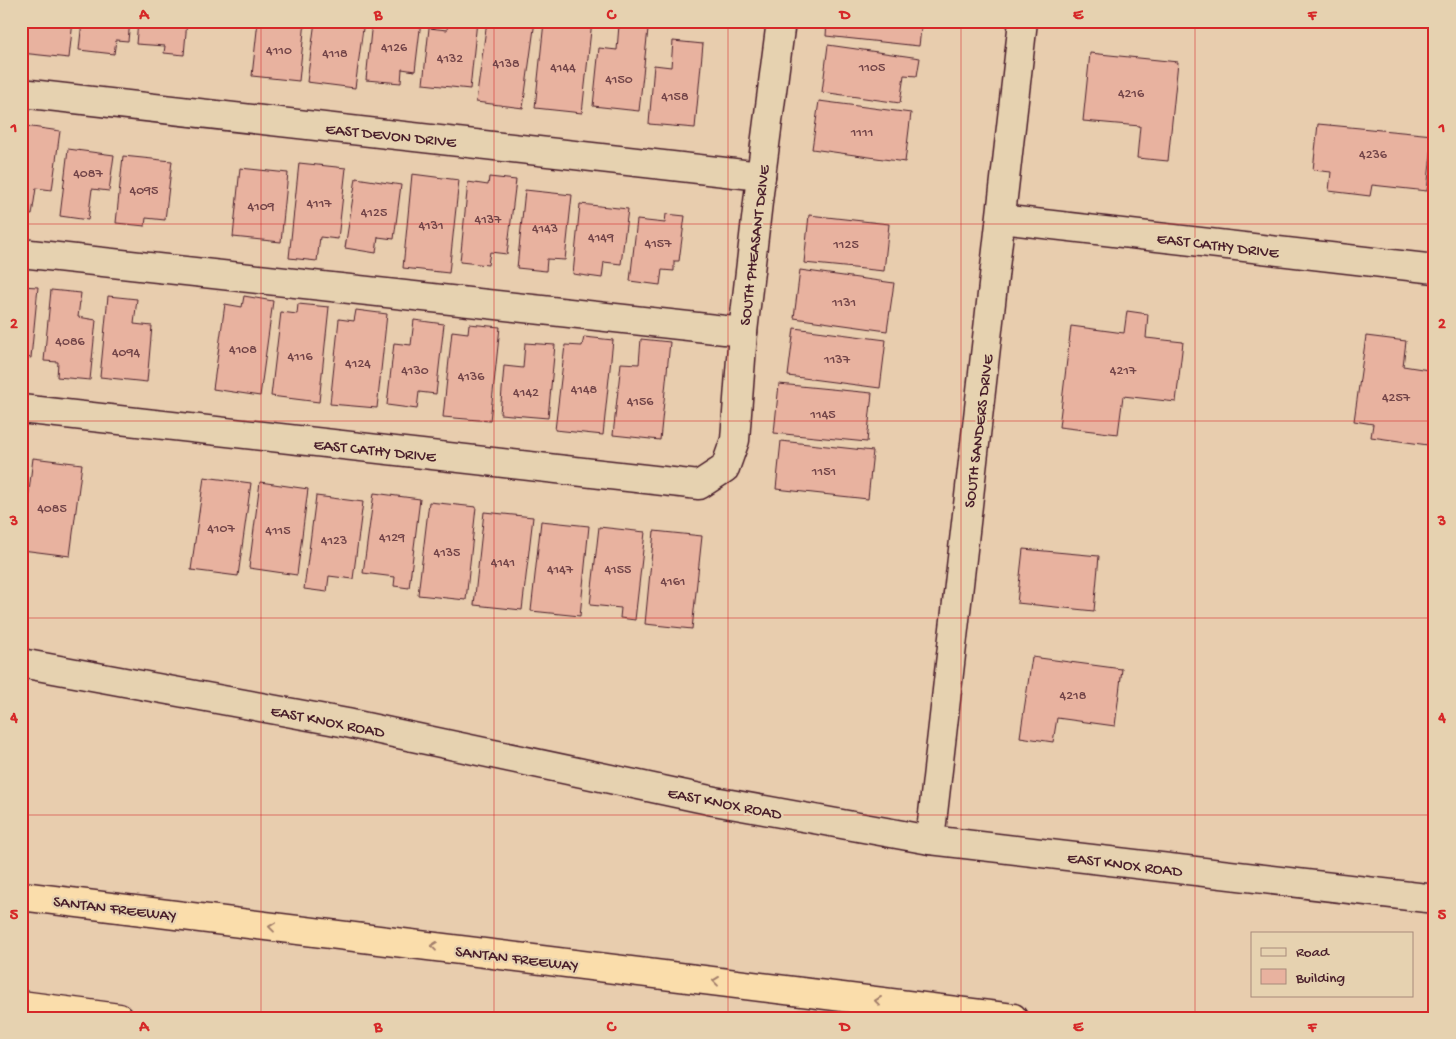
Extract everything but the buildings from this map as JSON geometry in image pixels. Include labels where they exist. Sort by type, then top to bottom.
[{"type":"highway","name":"SANTAN FREEWAY","points":[[21,896],[1013,1018]]},
{"type":"highway","points":[[21,1005],[119,1018]]},
{"type":"street","name":"SOUTH PHEASANT DRIVE","points":[[724,468],[734,440],[743,332],[781,21]]},
{"type":"street","name":"SOUTH SANDERS DRIVE","points":[[930,840],[1023,21]]},
{"type":"street","name":"EAST DEVON DRIVE","points":[[21,93],[761,176]]},
{"type":"street","name":"EAST CATHY DRIVE","points":[[1001,219],[1435,269]]},
{"type":"street","points":[[21,253],[743,332]]},
{"type":"street","name":"EAST CATHY DRIVE","points":[[21,409],[699,485],[724,468]]},
{"type":"street","name":"EAST KNOX ROAD","points":[[21,663],[347,723],[714,801],[930,840],[1435,899]]}]
